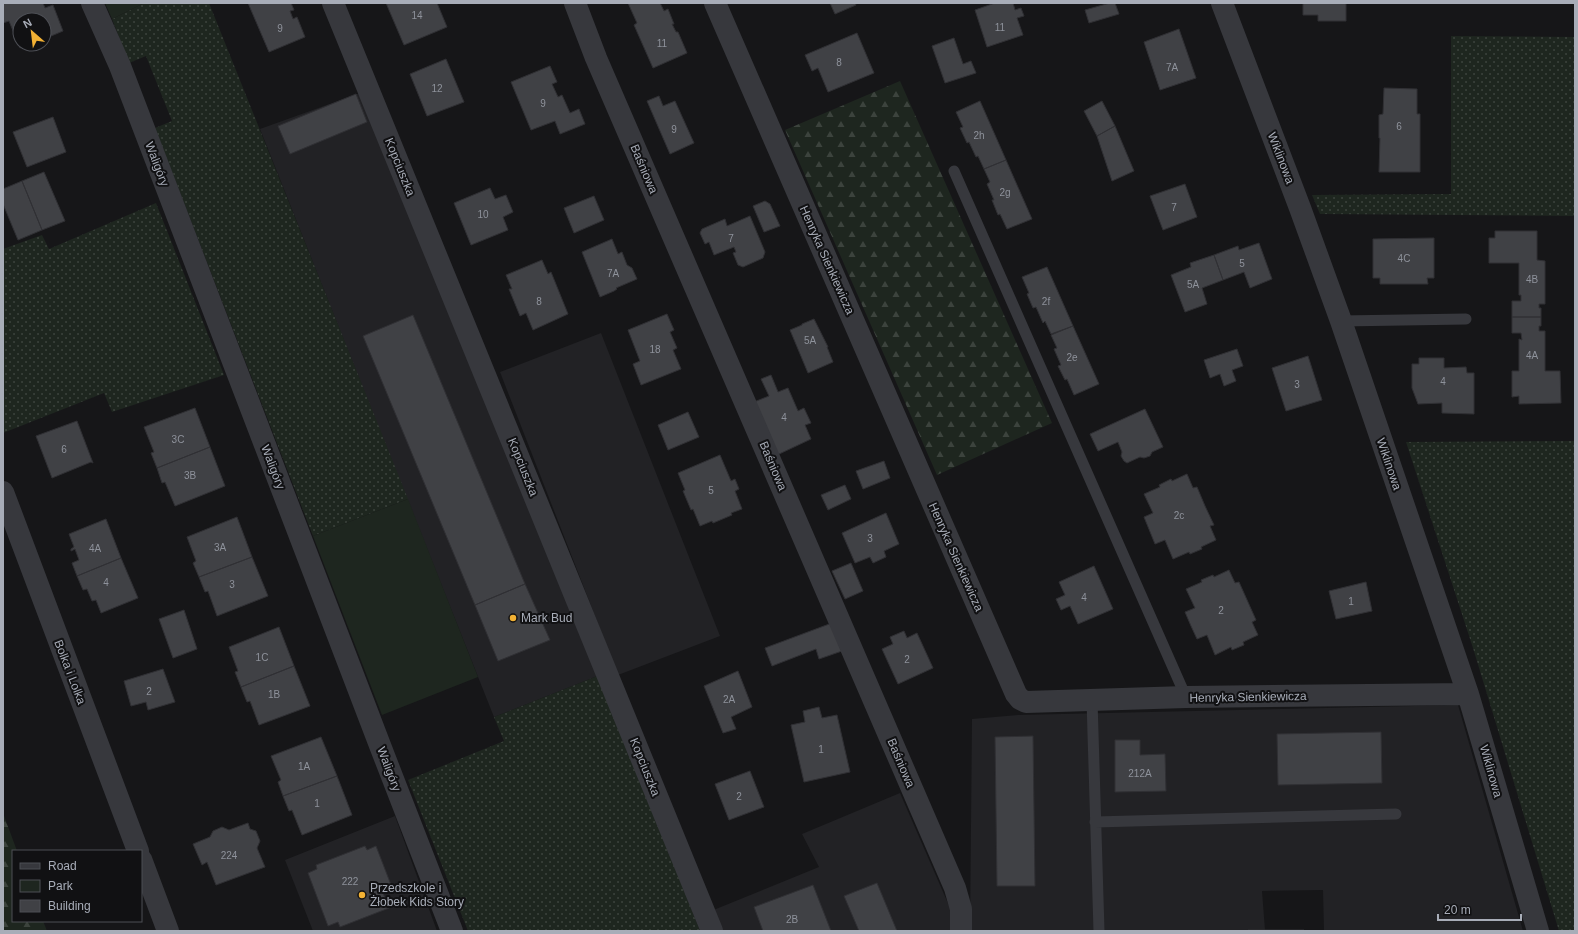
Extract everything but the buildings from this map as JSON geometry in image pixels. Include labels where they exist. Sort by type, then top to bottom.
[{"type":"street","name":"Waligóry","points":[[92,3],[120,66],[452,931]]},
{"type":"street","name":"Kopciuszka","points":[[333,3],[712,931]]},
{"type":"street","name":"Baśniowa","points":[[575,3],[599,65],[955,888],[961,909],[961,931]]},
{"type":"street","name":"Henryka Sienkiewicza","points":[[715,3],[1016,694],[1020,699],[1026,702],[1186,697],[1468,694]]},
{"type":"street","name":"Wiklinowa","points":[[1222,3],[1300,208],[1468,694],[1538,931]]},
{"type":"street","name":"Bolka i Lolka","points":[[3,492],[138,850]]},
{"type":"street","points":[[142,862],[168,931]]},
{"type":"lane","points":[[954,171],[1186,697]]},
{"type":"lane","points":[[1340,321],[1466,319]]},
{"type":"lane","points":[[1092,700],[1099,931]]},
{"type":"lane","points":[[1095,822],[1396,814]]},
{"type":"shaded area","name":"Mark Bud","points":[[360,93],[600,675],[494,717],[260,129]]},
{"type":"shaded area","name":"Mark Bud","points":[[601,333],[720,636],[618,675],[500,372]]},
{"type":"shaded area","points":[[1458,705],[1523,931],[1324,931],[1323,890],[1262,891],[1265,930],[970,931],[972,719],[1018,715]]},
{"type":"shaded area","points":[[900,793],[950,908],[950,931],[720,931],[711,911],[819,867],[802,834]]},
{"type":"shaded area","name":"Przedszkole i Żłobek Kids Story","points":[[395,816],[437,931],[313,931],[285,860]]},
{"type":"green space","points":[[105,3],[144,3],[112,19]]},
{"type":"green space","points":[[144,3],[209,3],[408,499],[313,536],[155,128],[172,121],[146,56],[129,63],[112,19]]},
{"type":"green space","points":[[1451,36],[1575,37],[1575,216],[1320,214],[1312,195],[1451,194]]},
{"type":"green space","points":[[900,81],[1052,423],[937,475],[785,130]]},
{"type":"green space","points":[[156,203],[224,375],[112,412],[104,393],[3,433],[3,249],[42,235],[49,249]]},
{"type":"green space","points":[[1575,441],[1575,931],[1559,931],[1473,648],[1406,442]]},
{"type":"green space","points":[[408,499],[478,677],[382,715],[313,536]]},
{"type":"green space","points":[[600,675],[700,931],[468,931],[408,780],[504,741],[494,717]]},
{"type":"green space","points":[[3,813],[17,850],[12,850],[12,922],[43,922],[47,931],[3,931]]},
{"type":"place","name":"Mark Bud","points":[[513,618]]},
{"type":"place","name":"Przedszkole i Żłobek Kids Story","points":[[362,895]]}]
